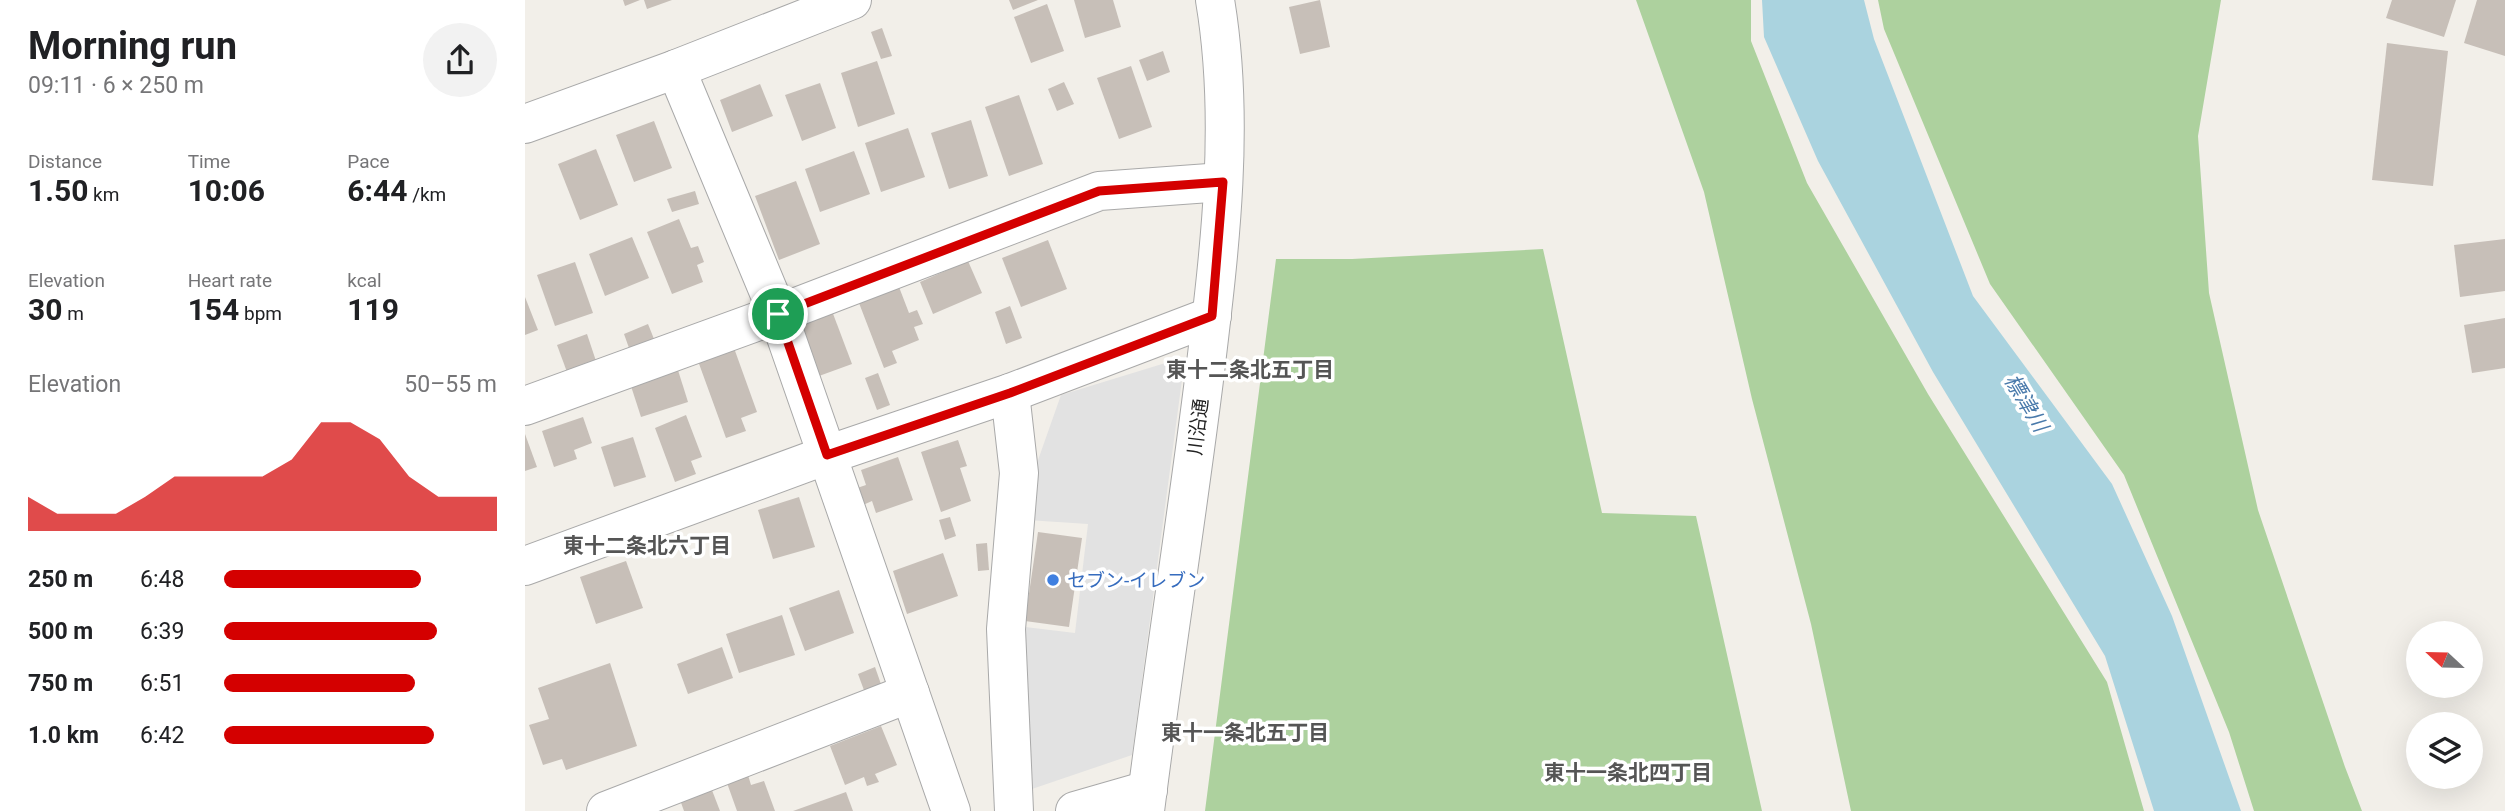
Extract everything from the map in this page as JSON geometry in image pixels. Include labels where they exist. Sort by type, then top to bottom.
[{"type":"street","points":[[525,124],[675,69],[783,12],[852,0]]},
{"type":"street","name":"川沿通","points":[[1147,801],[1212,316],[1223,182],[1224,111],[1220,30],[1215,0]]},
{"type":"street","points":[[675,69],[778,314],[951,811]]},
{"type":"street","points":[[525,406],[778,314],[1099,191],[1223,182]]},
{"type":"street","points":[[525,566],[827,455],[1010,393],[1212,316]]},
{"type":"street","points":[[1010,393],[1019,473],[1006,629],[1014,811]]},
{"type":"street","points":[[606,811],[910,693]]},
{"type":"street","points":[[1075,811],[1147,801]]},
{"type":"green space","points":[[1636,0],[1751,0],[1751,41],[1807,183],[1928,394],[2107,682],[2144,811],[1851,811],[1811,624],[1752,399],[1704,192]]},
{"type":"green space","points":[[1878,0],[2221,0],[2198,136],[2209,293],[2258,510],[2362,811],[2254,811],[2229,732],[2124,475],[1990,284],[1884,29]]},
{"type":"green space","points":[[1543,249],[1602,513],[1696,516],[1762,811],[1205,811],[1276,259],[1352,259]]},
{"type":"shaded area","points":[[1185,357],[1132,755],[1029,790],[1017,626],[1075,633],[1088,524],[1027,520],[1037,463],[1061,395]]},
{"type":"water","name":"標津川","points":[[1762,0],[1864,0],[1874,39],[1973,296],[2112,484],[2172,616],[2241,811],[2154,811],[2105,656],[1933,372],[1818,161],[1764,37]]},
{"type":"building","points":[[623,0],[640,0],[625,6]]},
{"type":"building","points":[[644,0],[672,0],[647,9]]},
{"type":"building","points":[[1009,0],[1038,0],[1013,10]]},
{"type":"building","points":[[1074,0],[1113,0],[1121,27],[1085,38]]},
{"type":"building","points":[[1320,0],[1330,47],[1300,54],[1289,7]]},
{"type":"building","points":[[2392,0],[2456,0],[2444,37],[2386,18]]},
{"type":"building","points":[[2477,0],[2505,0],[2505,56],[2464,43]]},
{"type":"building","points":[[1047,4],[1064,51],[1031,63],[1014,17]]},
{"type":"building","points":[[882,28],[892,56],[881,59],[871,32]]},
{"type":"building","points":[[2387,43],[2448,51],[2433,186],[2372,180]]},
{"type":"building","points":[[1163,51],[1170,72],[1147,81],[1139,60]]},
{"type":"building","points":[[877,61],[895,114],[858,127],[841,73]]},
{"type":"building","points":[[1131,66],[1152,127],[1119,139],[1097,78]]},
{"type":"building","points":[[1064,82],[1074,104],[1057,111],[1048,89]]},
{"type":"building","points":[[820,83],[836,128],[802,141],[785,95]]},
{"type":"building","points":[[760,84],[773,116],[732,132],[720,100]]},
{"type":"building","points":[[1019,95],[1043,164],[1009,176],[985,107]]},
{"type":"building","points":[[971,120],[988,176],[949,189],[931,133]]},
{"type":"building","points":[[654,121],[672,168],[634,182],[616,135]]},
{"type":"building","points":[[908,128],[925,177],[881,192],[865,143]]},
{"type":"building","points":[[596,149],[618,205],[580,220],[558,164]]},
{"type":"building","points":[[854,151],[870,194],[820,212],[805,169]]},
{"type":"building","points":[[796,181],[820,244],[779,260],[755,196]]},
{"type":"building","points":[[695,191],[699,204],[672,212],[667,199]]},
{"type":"building","points":[[679,219],[691,248],[698,246],[704,262],[697,265],[703,282],[672,294],[647,232]]},
{"type":"building","points":[[632,237],[649,278],[605,296],[589,254]]},
{"type":"building","points":[[2505,239],[2505,291],[2460,297],[2454,245]]},
{"type":"building","points":[[1048,240],[1067,289],[1021,307],[1002,258]]},
{"type":"building","points":[[968,261],[982,293],[933,314],[920,282]]},
{"type":"building","points":[[575,262],[593,313],[555,326],[537,275]]},
{"type":"building","points":[[899,287],[909,313],[917,310],[923,324],[914,327],[919,340],[892,351],[897,363],[884,368],[859,303]]},
{"type":"building","points":[[525,297],[538,330],[525,335]]},
{"type":"building","points":[[1010,306],[1022,338],[1006,344],[995,312]]},
{"type":"building","points":[[832,311],[852,364],[819,376],[799,324]]},
{"type":"building","points":[[2505,318],[2505,368],[2472,373],[2464,325]]},
{"type":"building","points":[[648,324],[654,339],[629,348],[624,334]]},
{"type":"building","points":[[587,334],[596,361],[567,372],[557,345]]},
{"type":"building","points":[[734,348],[757,412],[741,418],[746,431],[726,438],[698,361]]},
{"type":"building","points":[[677,367],[688,402],[641,417],[630,383]]},
{"type":"building","points":[[878,373],[890,405],[877,410],[865,378]]},
{"type":"building","points":[[686,415],[702,457],[691,461],[696,474],[675,482],[655,428]]},
{"type":"building","points":[[583,417],[592,443],[574,450],[577,459],[554,467],[542,431]]},
{"type":"building","points":[[525,434],[537,467],[525,471]]},
{"type":"building","points":[[633,437],[646,477],[614,487],[601,447]]},
{"type":"building","points":[[958,440],[967,466],[960,468],[971,501],[941,512],[921,452]]},
{"type":"building","points":[[898,457],[913,500],[876,513],[872,501],[863,505],[857,488],[866,485],[861,470]]},
{"type":"building","points":[[799,497],[815,547],[773,559],[758,510]]},
{"type":"building","points":[[950,517],[956,536],[945,540],[939,520]]},
{"type":"building","name":"セブン-イレブン","points":[[1038,532],[1082,538],[1069,627],[1025,621]]},
{"type":"building","points":[[987,543],[989,570],[978,571],[976,544]]},
{"type":"building","points":[[943,553],[958,596],[907,614],[893,571]]},
{"type":"building","points":[[626,561],[643,608],[596,624],[580,577]]},
{"type":"building","points":[[839,590],[854,633],[805,651],[789,608]]},
{"type":"building","points":[[782,615],[795,655],[739,673],[726,634]]},
{"type":"building","points":[[722,647],[733,678],[688,694],[677,664]]},
{"type":"building","points":[[610,663],[637,746],[566,770],[562,759],[543,765],[529,725],[549,719],[538,688]]},
{"type":"building","points":[[875,667],[882,687],[865,693],[858,674]]},
{"type":"building","points":[[881,726],[897,765],[875,774],[879,782],[867,786],[864,777],[845,785],[830,746]]},
{"type":"building","points":[[748,775],[751,785],[764,781],[775,811],[737,811],[727,783]]},
{"type":"building","points":[[710,785],[720,811],[684,811],[679,797]]},
{"type":"building","points":[[846,792],[853,811],[793,811]]},
{"type":"place","name":"セブン-イレブン","points":[[1053,580]]},
{"type":"district","name":"東十二条北五丁目","points":[[1250,370]]},
{"type":"district","name":"東十二条北六丁目","points":[[647,546]]},
{"type":"district","name":"東十一条北五丁目","points":[[1245,733]]},
{"type":"district","name":"東十一条北四丁目","points":[[1628,773]]},
{"type":"route","points":[[1223,182],[1212,316],[1010,393],[827,455],[778,314],[1099,191],[1223,182]]}]
